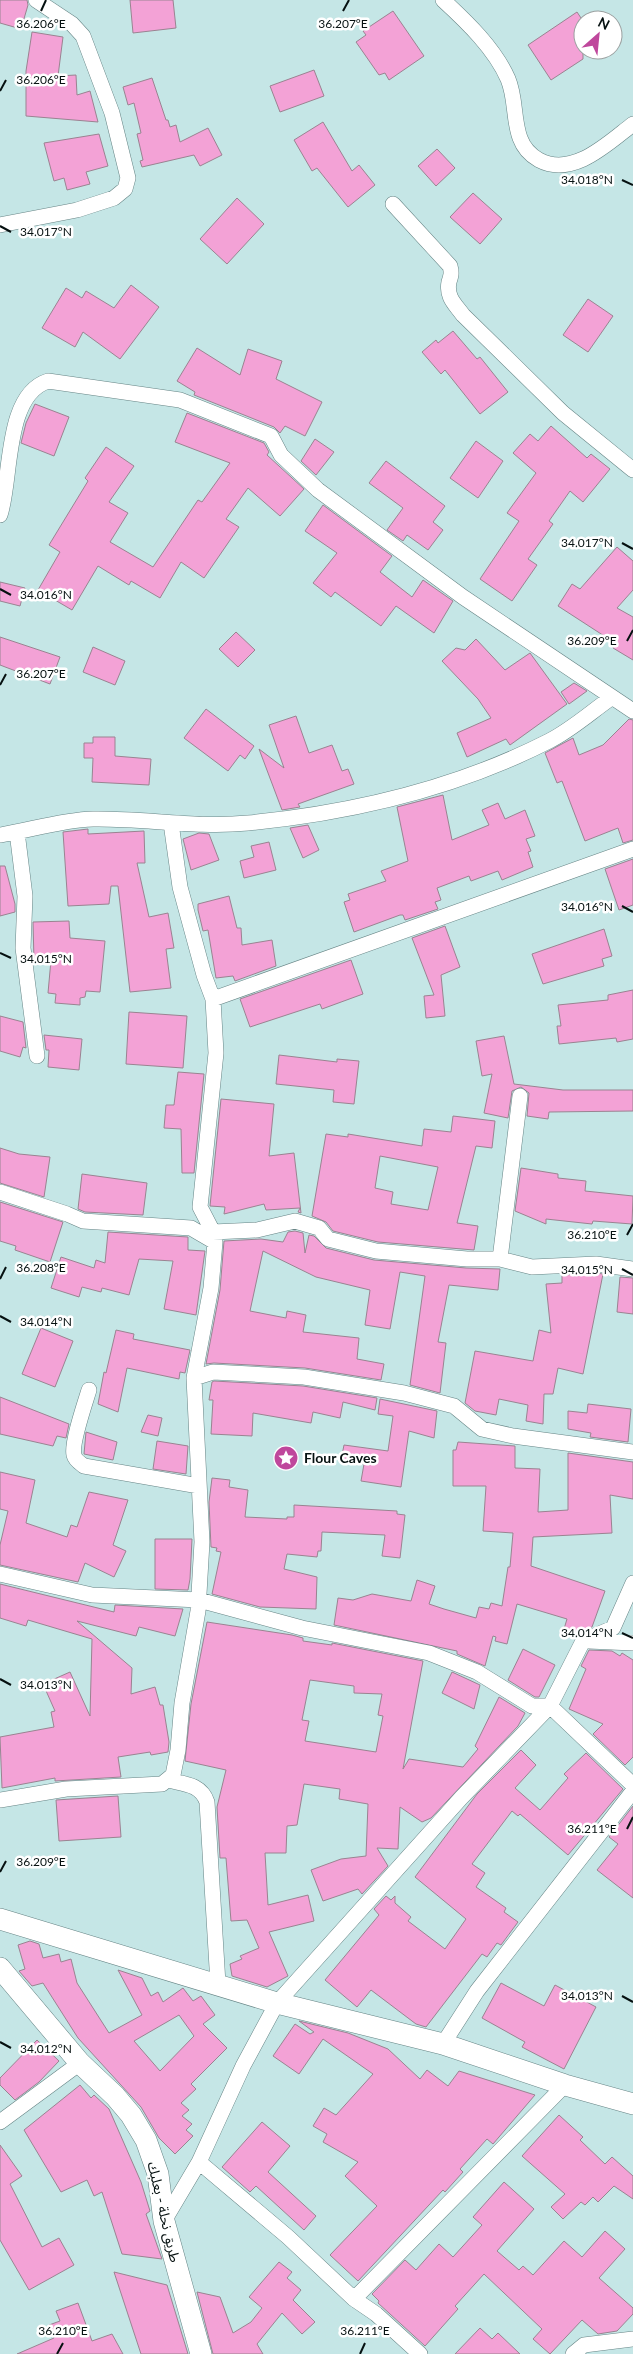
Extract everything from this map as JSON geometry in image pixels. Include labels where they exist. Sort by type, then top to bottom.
[{"type":"street","points":[[0,225],[77,210],[114,198],[124,189],[128,178],[112,113],[83,36],[72,24],[36,0]]},
{"type":"street","points":[[443,0],[481,39],[502,67],[512,94],[520,140],[530,155],[550,164],[570,164],[600,150],[633,124]]},
{"type":"street","points":[[393,204],[450,266],[451,275],[448,292],[450,298],[463,315],[564,412],[633,470]]},
{"type":"street","points":[[0,515],[7,483],[4,463],[13,430],[23,405],[32,390],[39,383],[48,380],[180,400],[271,436],[282,455],[318,490],[463,597],[633,711]]},
{"type":"street","points":[[0,835],[59,823],[92,819],[172,823],[246,823],[324,812],[409,794],[494,767],[551,740],[611,698]]},
{"type":"street","points":[[0,1800],[66,1789],[162,1784],[173,1775],[178,1750],[182,1703],[199,1600],[202,1542],[194,1378],[211,1288],[214,1237],[200,1207],[216,1053],[214,998],[204,975],[180,887],[172,823]]},
{"type":"street","points":[[18,832],[25,896],[23,948],[37,1056]]},
{"type":"street","points":[[214,998],[633,849]]},
{"type":"street","points":[[500,1259],[520,1096]]},
{"type":"street","points":[[0,1192],[83,1221],[191,1228],[214,1237],[295,1221],[319,1228],[328,1239],[376,1251],[467,1259],[500,1259],[532,1267],[596,1264],[633,1269]]},
{"type":"street","points":[[194,1378],[213,1372],[304,1376],[404,1393],[454,1406],[482,1429],[513,1436],[633,1452]]},
{"type":"street","points":[[89,1390],[74,1447],[74,1458],[78,1462],[93,1468],[199,1486]]},
{"type":"street","points":[[0,1574],[92,1595],[199,1600],[302,1628],[429,1653],[477,1672],[532,1706],[550,1706],[633,1785]]},
{"type":"street","points":[[164,2220],[199,2162],[243,2066],[277,2003],[462,1798],[550,1706],[583,1641],[613,1628],[633,1582]]},
{"type":"street","points":[[583,1641],[607,1640],[633,1643]]},
{"type":"street","points":[[168,1780],[196,1787],[204,1794],[206,1802],[218,1984]]},
{"type":"street","points":[[443,2044],[477,1991],[633,1791]]},
{"type":"street","points":[[0,1919],[277,2003],[443,2044],[565,2085],[633,2104]]},
{"type":"street","name":"طريق نحلة - بعلبك","points":[[0,1968],[80,2063],[115,2096],[131,2115],[146,2140],[158,2174],[164,2220],[201,2354]]},
{"type":"street","points":[[0,2122],[80,2063]]},
{"type":"street","points":[[354,2299],[565,2085]]},
{"type":"street","points":[[199,2162],[288,2237],[354,2299],[376,2314],[420,2354]]},
{"type":"street","points":[[573,2354],[584,2345],[633,2340]]},
{"type":"building","points":[[0,0],[27,0],[28,5],[21,29],[0,23]]},
{"type":"building","points":[[130,0],[173,0],[176,28],[133,33]]},
{"type":"building","points":[[393,11],[424,56],[389,80],[385,73],[379,75],[356,42],[366,35],[363,31]]},
{"type":"building","points":[[573,15],[573,60],[581,60],[551,80],[528,45]]},
{"type":"building","points":[[32,32],[63,37],[58,76],[76,75],[77,95],[90,91],[98,122],[26,116],[26,71]]},
{"type":"building","points":[[314,70],[324,96],[280,112],[270,86]]},
{"type":"building","points":[[152,78],[166,120],[168,120],[170,127],[176,125],[180,142],[208,128],[222,155],[200,166],[194,155],[142,167],[140,161],[143,160],[137,134],[141,133],[134,103],[128,105],[123,87]]},
{"type":"building","points":[[323,122],[352,171],[359,165],[375,185],[348,207],[317,168],[312,171],[294,140]]},
{"type":"building","points":[[99,134],[108,166],[86,172],[90,184],[67,190],[64,178],[54,181],[44,143]]},
{"type":"building","points":[[437,149],[455,168],[436,186],[418,166]]},
{"type":"building","points":[[473,193],[502,219],[480,244],[450,217]]},
{"type":"building","points":[[237,198],[264,224],[227,264],[200,239]]},
{"type":"building","points":[[131,285],[159,307],[120,359],[83,332],[75,347],[42,328],[66,288],[82,298],[86,291],[114,308]]},
{"type":"building","points":[[588,299],[613,316],[588,352],[563,335]]},
{"type":"building","points":[[453,331],[477,359],[480,357],[508,392],[480,414],[445,370],[441,374],[422,352],[436,340],[438,343]]},
{"type":"building","points":[[197,348],[240,375],[248,349],[282,361],[276,379],[322,402],[305,436],[285,426],[280,433],[274,427],[194,395],[195,392],[177,381]]},
{"type":"building","points":[[35,404],[69,417],[54,456],[21,443],[26,423]]},
{"type":"building","points":[[187,413],[264,443],[269,452],[267,455],[304,489],[280,516],[248,488],[226,519],[239,527],[204,578],[181,562],[160,598],[131,581],[129,585],[98,566],[72,610],[38,590],[60,552],[49,545],[88,481],[85,478],[106,447],[134,466],[109,502],[128,513],[110,542],[153,567],[198,500],[202,502],[230,463],[175,442]]},
{"type":"building","points":[[551,426],[587,458],[591,454],[610,469],[583,502],[570,491],[549,521],[553,524],[528,559],[537,565],[512,601],[480,579],[519,521],[507,513],[536,473],[513,453],[530,434],[538,441]]},
{"type":"building","points":[[315,439],[334,452],[316,475],[301,461]]},
{"type":"building","points":[[476,441],[503,461],[478,498],[450,478]]},
{"type":"building","points":[[386,461],[445,506],[433,522],[443,530],[428,550],[407,535],[403,541],[387,530],[403,508],[369,483]]},
{"type":"building","points":[[323,505],[392,556],[380,572],[412,597],[423,580],[453,601],[434,633],[396,606],[381,626],[335,592],[331,597],[313,583],[337,553],[305,531]]},
{"type":"building","points":[[617,547],[633,561],[633,590],[617,608],[633,617],[633,660],[613,648],[615,643],[558,606],[572,584],[580,589]]},
{"type":"building","points":[[0,582],[25,588],[20,606],[0,601]]},
{"type":"building","points":[[236,632],[255,650],[238,667],[219,649]]},
{"type":"building","points":[[0,637],[60,657],[50,684],[0,665]]},
{"type":"building","points":[[476,639],[505,670],[530,653],[567,704],[510,745],[506,739],[467,757],[457,733],[491,718],[478,699],[442,661],[456,648],[465,650]]},
{"type":"building","points":[[93,647],[125,661],[115,685],[83,672]]},
{"type":"building","points":[[574,683],[587,691],[569,704],[561,692]]},
{"type":"building","points":[[206,709],[254,746],[245,759],[240,755],[228,771],[184,738]]},
{"type":"building","points":[[296,716],[309,753],[332,745],[342,771],[348,769],[354,784],[298,804],[300,807],[282,810],[259,749],[284,768],[269,725]]},
{"type":"building","points":[[629,719],[633,720],[633,840],[623,843],[618,828],[585,841],[562,781],[557,783],[545,753],[573,738],[579,755],[603,745]]},
{"type":"building","points":[[93,737],[115,737],[115,756],[151,759],[149,785],[92,782],[93,758],[84,758],[84,743],[93,743]]},
{"type":"building","points":[[443,795],[452,840],[489,825],[482,810],[498,803],[505,819],[525,810],[535,836],[526,839],[531,851],[528,852],[533,867],[502,880],[498,871],[471,881],[469,876],[437,888],[441,900],[435,902],[438,909],[405,920],[403,915],[400,915],[354,932],[344,902],[350,900],[348,894],[386,881],[381,871],[408,861],[397,807]]},
{"type":"building","points":[[308,825],[319,850],[303,858],[290,828]]},
{"type":"building","points":[[88,829],[88,834],[144,831],[145,863],[137,863],[149,917],[168,913],[174,948],[166,949],[171,988],[130,992],[118,886],[111,886],[109,904],[68,906],[63,832]]},
{"type":"building","points":[[199,833],[209,834],[219,860],[191,870],[183,839]]},
{"type":"building","points":[[269,842],[276,870],[244,878],[240,861],[254,857],[251,846]]},
{"type":"building","points":[[633,859],[633,905],[619,910],[605,869]]},
{"type":"building","points":[[0,866],[5,866],[15,904],[15,912],[0,916]]},
{"type":"building","points":[[229,896],[237,928],[241,928],[242,945],[272,940],[276,966],[235,981],[233,976],[216,978],[208,930],[203,931],[198,910],[198,904]]},
{"type":"building","points":[[69,921],[70,938],[105,941],[100,992],[86,991],[85,997],[80,998],[80,1005],[55,1003],[56,994],[48,993],[51,960],[34,961],[33,922]]},
{"type":"building","points":[[445,926],[460,967],[441,975],[445,1016],[426,1018],[424,996],[434,995],[412,938]]},
{"type":"building","points":[[604,929],[612,956],[602,959],[604,966],[543,984],[532,954]]},
{"type":"building","points":[[351,960],[363,994],[322,1009],[320,1004],[250,1027],[240,999]]},
{"type":"building","points":[[633,990],[633,1039],[617,1042],[616,1038],[559,1044],[557,1026],[561,1026],[558,1005],[608,1000],[608,995]]},
{"type":"building","points":[[129,1012],[187,1016],[183,1068],[126,1064]]},
{"type":"building","points":[[0,1016],[23,1022],[26,1048],[23,1047],[20,1057],[0,1051]]},
{"type":"building","points":[[44,1035],[82,1039],[79,1070],[48,1067],[49,1050],[46,1050]]},
{"type":"building","points":[[504,1036],[514,1084],[563,1090],[633,1090],[633,1111],[549,1112],[548,1119],[527,1116],[529,1093],[521,1087],[512,1091],[508,1118],[484,1113],[492,1074],[482,1076],[476,1041]]},
{"type":"building","points":[[279,1055],[337,1062],[337,1059],[359,1061],[354,1104],[333,1102],[334,1090],[276,1084]]},
{"type":"building","points":[[178,1072],[204,1074],[194,1173],[182,1173],[181,1129],[164,1128],[166,1105],[174,1105]]},
{"type":"building","points":[[221,1099],[274,1104],[269,1156],[294,1153],[301,1213],[298,1212],[300,1208],[266,1210],[264,1204],[224,1214],[225,1207],[210,1206]]},
{"type":"building","points":[[453,1116],[495,1121],[492,1148],[476,1146],[457,1223],[478,1226],[474,1250],[378,1242],[333,1231],[326,1222],[312,1216],[326,1134],[348,1137],[348,1134],[422,1146],[424,1129],[451,1132]],"holes":[[[380,1156],[438,1167],[428,1210],[391,1204],[393,1192],[375,1188]]]},
{"type":"building","points":[[0,1148],[19,1154],[50,1157],[44,1197],[0,1183]]},
{"type":"building","points":[[521,1168],[558,1174],[558,1178],[586,1181],[585,1191],[633,1196],[632,1224],[593,1221],[592,1224],[546,1219],[546,1224],[515,1211]]},
{"type":"building","points":[[82,1174],[147,1183],[143,1215],[85,1212],[78,1209]]},
{"type":"building","points":[[0,1202],[63,1222],[50,1262],[15,1250],[16,1246],[0,1241]]},
{"type":"building","points":[[108,1232],[188,1237],[188,1250],[205,1251],[196,1315],[164,1309],[173,1261],[139,1259],[129,1295],[102,1288],[101,1292],[82,1287],[79,1297],[51,1288],[61,1257],[94,1268],[96,1260],[105,1263]]},
{"type":"building","points":[[288,1232],[303,1233],[305,1253],[309,1235],[314,1236],[326,1248],[374,1260],[500,1269],[498,1290],[449,1285],[438,1342],[446,1343],[440,1393],[410,1385],[425,1276],[400,1272],[390,1329],[365,1325],[370,1290],[316,1277],[263,1251],[250,1311],[286,1318],[287,1311],[306,1315],[303,1332],[359,1338],[357,1359],[384,1364],[381,1380],[305,1368],[206,1364],[220,1290],[224,1241],[261,1239],[283,1242]]},
{"type":"building","points":[[603,1274],[583,1374],[558,1368],[553,1394],[544,1394],[543,1424],[526,1421],[528,1405],[499,1399],[496,1415],[475,1411],[465,1403],[475,1351],[533,1361],[539,1330],[551,1333],[546,1284],[562,1283],[562,1275]]},
{"type":"building","points":[[620,1277],[633,1278],[633,1314],[617,1312]]},
{"type":"building","points":[[41,1328],[73,1341],[55,1387],[22,1374]]},
{"type":"building","points":[[116,1330],[134,1334],[133,1339],[190,1350],[185,1373],[180,1372],[179,1379],[127,1368],[118,1412],[98,1404],[104,1372],[106,1373]]},
{"type":"building","points":[[212,1382],[303,1386],[377,1398],[375,1410],[343,1402],[340,1418],[313,1412],[311,1423],[253,1413],[252,1436],[211,1434],[213,1400],[209,1400]]},
{"type":"building","points":[[0,1397],[69,1424],[66,1438],[57,1436],[53,1446],[0,1434]]},
{"type":"building","points":[[380,1399],[437,1411],[434,1438],[409,1431],[401,1487],[361,1481],[364,1464],[341,1460],[344,1445],[388,1451],[393,1416],[378,1414]]},
{"type":"building","points":[[588,1404],[631,1409],[628,1442],[590,1437],[591,1433],[568,1429],[568,1411],[587,1413]]},
{"type":"building","points":[[148,1415],[162,1418],[158,1436],[141,1432]]},
{"type":"building","points":[[86,1432],[117,1442],[113,1460],[84,1454]]},
{"type":"building","points":[[157,1441],[188,1446],[186,1474],[153,1469]]},
{"type":"building","points":[[458,1442],[515,1446],[515,1468],[540,1469],[538,1512],[568,1510],[568,1453],[633,1462],[633,1499],[610,1495],[612,1533],[533,1537],[531,1566],[605,1591],[592,1627],[577,1634],[564,1629],[567,1619],[517,1604],[507,1644],[495,1641],[496,1637],[493,1636],[485,1666],[457,1654],[457,1651],[334,1625],[338,1598],[353,1600],[372,1594],[411,1601],[417,1580],[435,1586],[429,1604],[444,1609],[476,1618],[479,1607],[489,1609],[491,1603],[502,1606],[508,1567],[510,1567],[513,1533],[483,1531],[486,1486],[453,1486],[453,1450],[456,1450]]},
{"type":"building","points":[[0,1472],[35,1480],[26,1523],[67,1537],[71,1525],[77,1527],[89,1492],[128,1500],[113,1545],[126,1551],[114,1577],[85,1563],[78,1582],[0,1565],[0,1545],[8,1511],[0,1509]]},
{"type":"building","points":[[212,1478],[230,1480],[229,1487],[248,1490],[245,1517],[287,1519],[287,1517],[294,1517],[294,1505],[397,1511],[397,1514],[405,1515],[400,1558],[382,1556],[385,1535],[322,1532],[321,1551],[318,1551],[317,1557],[287,1554],[284,1569],[317,1577],[316,1609],[260,1607],[212,1594],[221,1552],[216,1551],[217,1548],[211,1547],[209,1502]]},
{"type":"building","points":[[155,1539],[192,1539],[188,1590],[155,1589]]},
{"type":"building","points":[[0,1584],[114,1612],[115,1605],[183,1609],[175,1636],[139,1627],[136,1636],[77,1621],[132,1668],[131,1694],[155,1687],[160,1705],[163,1705],[169,1742],[168,1752],[151,1755],[150,1752],[118,1757],[121,1777],[55,1781],[55,1778],[2,1788],[0,1737],[54,1727],[51,1712],[55,1711],[43,1684],[70,1672],[90,1716],[92,1639],[28,1620],[26,1626],[0,1618]]},
{"type":"building","points":[[207,1622],[292,1635],[303,1638],[303,1641],[332,1645],[332,1643],[423,1661],[403,1769],[409,1759],[463,1767],[478,1749],[475,1746],[499,1697],[525,1713],[518,1726],[431,1818],[422,1822],[400,1807],[398,1849],[377,1848],[388,1866],[362,1894],[358,1889],[323,1901],[311,1870],[341,1859],[366,1856],[368,1804],[339,1799],[340,1789],[304,1784],[297,1825],[287,1826],[286,1853],[265,1853],[268,1905],[308,1895],[314,1921],[269,1932],[288,1976],[267,1987],[232,1976],[230,1964],[242,1959],[240,1956],[259,1948],[247,1920],[231,1921],[226,1858],[220,1858],[217,1807],[226,1770],[185,1761],[191,1704]],"holes":[[[310,1680],[354,1686],[354,1693],[382,1694],[378,1715],[383,1716],[376,1752],[305,1741],[309,1721],[302,1720]]]},
{"type":"building","points":[[523,1649],[555,1665],[539,1697],[535,1697],[508,1680]]},
{"type":"building","points":[[589,1650],[612,1651],[620,1656],[622,1653],[633,1660],[633,1757],[625,1765],[593,1734],[603,1724],[569,1709],[586,1669],[581,1666]]},
{"type":"building","points":[[452,1672],[480,1685],[474,1709],[442,1693]]},
{"type":"building","points":[[521,1750],[536,1765],[515,1788],[540,1810],[568,1778],[564,1774],[586,1753],[623,1789],[568,1855],[520,1814],[518,1816],[512,1811],[472,1864],[485,1873],[476,1887],[506,1908],[504,1912],[518,1922],[501,1945],[497,1943],[487,1957],[482,1954],[426,2027],[416,2024],[371,1990],[357,2007],[325,1980],[379,1915],[374,1909],[386,1896],[391,1900],[395,1896],[395,1903],[411,1917],[408,1921],[445,1949],[466,1919],[415,1877],[477,1794]]},
{"type":"building","points":[[118,1796],[121,1837],[59,1841],[56,1800]]},
{"type":"building","points":[[633,1806],[633,1898],[597,1870],[618,1844],[609,1837]]},
{"type":"building","points":[[30,1941],[39,1944],[43,1958],[59,1954],[61,1962],[71,1959],[77,1983],[109,2033],[142,2015],[118,1970],[142,1978],[151,1996],[158,1992],[163,2002],[183,1988],[193,2001],[201,1996],[215,2015],[203,2024],[227,2048],[191,2084],[196,2089],[181,2103],[189,2110],[182,2116],[192,2124],[186,2130],[193,2136],[175,2154],[159,2138],[141,2107],[78,2038],[43,1983],[32,1986],[19,1971],[25,1969],[18,1945]],"holes":[[[179,2015],[194,2036],[160,2071],[134,2041]]]},
{"type":"building","points":[[501,1983],[544,2006],[555,1985],[596,2007],[564,2069],[522,2047],[525,2042],[482,2018]]},
{"type":"building","points":[[299,2021],[348,2033],[388,2049],[420,2079],[427,2070],[448,2086],[459,2071],[535,2095],[493,2144],[487,2139],[460,2169],[463,2172],[445,2192],[443,2190],[358,2281],[330,2255],[377,2206],[345,2176],[358,2162],[323,2142],[327,2134],[313,2126],[324,2108],[336,2115],[373,2074],[323,2039],[299,2074],[273,2056],[295,2024],[310,2034],[314,2032]]},
{"type":"building","points":[[37,2040],[59,2061],[39,2082],[15,2100],[0,2085],[0,2078]]},
{"type":"building","points":[[80,2085],[91,2098],[94,2095],[109,2109],[141,2182],[150,2211],[146,2214],[162,2259],[122,2254],[102,2192],[94,2196],[87,2180],[61,2192],[24,2130]]},
{"type":"building","points":[[559,2115],[583,2137],[580,2140],[605,2164],[612,2157],[633,2176],[633,2199],[614,2186],[598,2202],[593,2197],[585,2205],[581,2202],[563,2219],[551,2207],[565,2194],[522,2156]]},
{"type":"building","points":[[262,2122],[290,2146],[268,2172],[316,2216],[304,2230],[256,2186],[250,2192],[222,2167]]},
{"type":"building","points":[[0,2145],[22,2176],[10,2184],[42,2247],[59,2238],[74,2265],[29,2290],[0,2240]]},
{"type":"building","points":[[504,2182],[534,2209],[497,2251],[519,2270],[523,2266],[533,2275],[564,2241],[582,2257],[605,2231],[625,2249],[599,2278],[633,2308],[633,2314],[617,2331],[598,2334],[582,2320],[550,2354],[533,2339],[542,2329],[484,2274],[455,2306],[458,2309],[425,2346],[378,2303],[379,2301],[372,2294],[405,2260],[416,2270],[439,2244],[453,2257],[482,2225],[473,2217]]},
{"type":"building","points":[[279,2262],[292,2272],[287,2278],[301,2290],[293,2300],[315,2322],[302,2334],[282,2313],[257,2344],[263,2354],[213,2354],[197,2292],[220,2297],[233,2333],[251,2322],[262,2308],[249,2297]]},
{"type":"building","points":[[114,2272],[167,2285],[188,2354],[141,2354]]},
{"type":"building","points":[[78,2303],[92,2341],[112,2334],[123,2354],[17,2354],[54,2338],[49,2325],[60,2321],[56,2311]]},
{"type":"building","points":[[480,2328],[492,2339],[498,2333],[520,2354],[455,2354]]},
{"type":"place","name":"Flour Caves","points":[[286,1458]]}]
